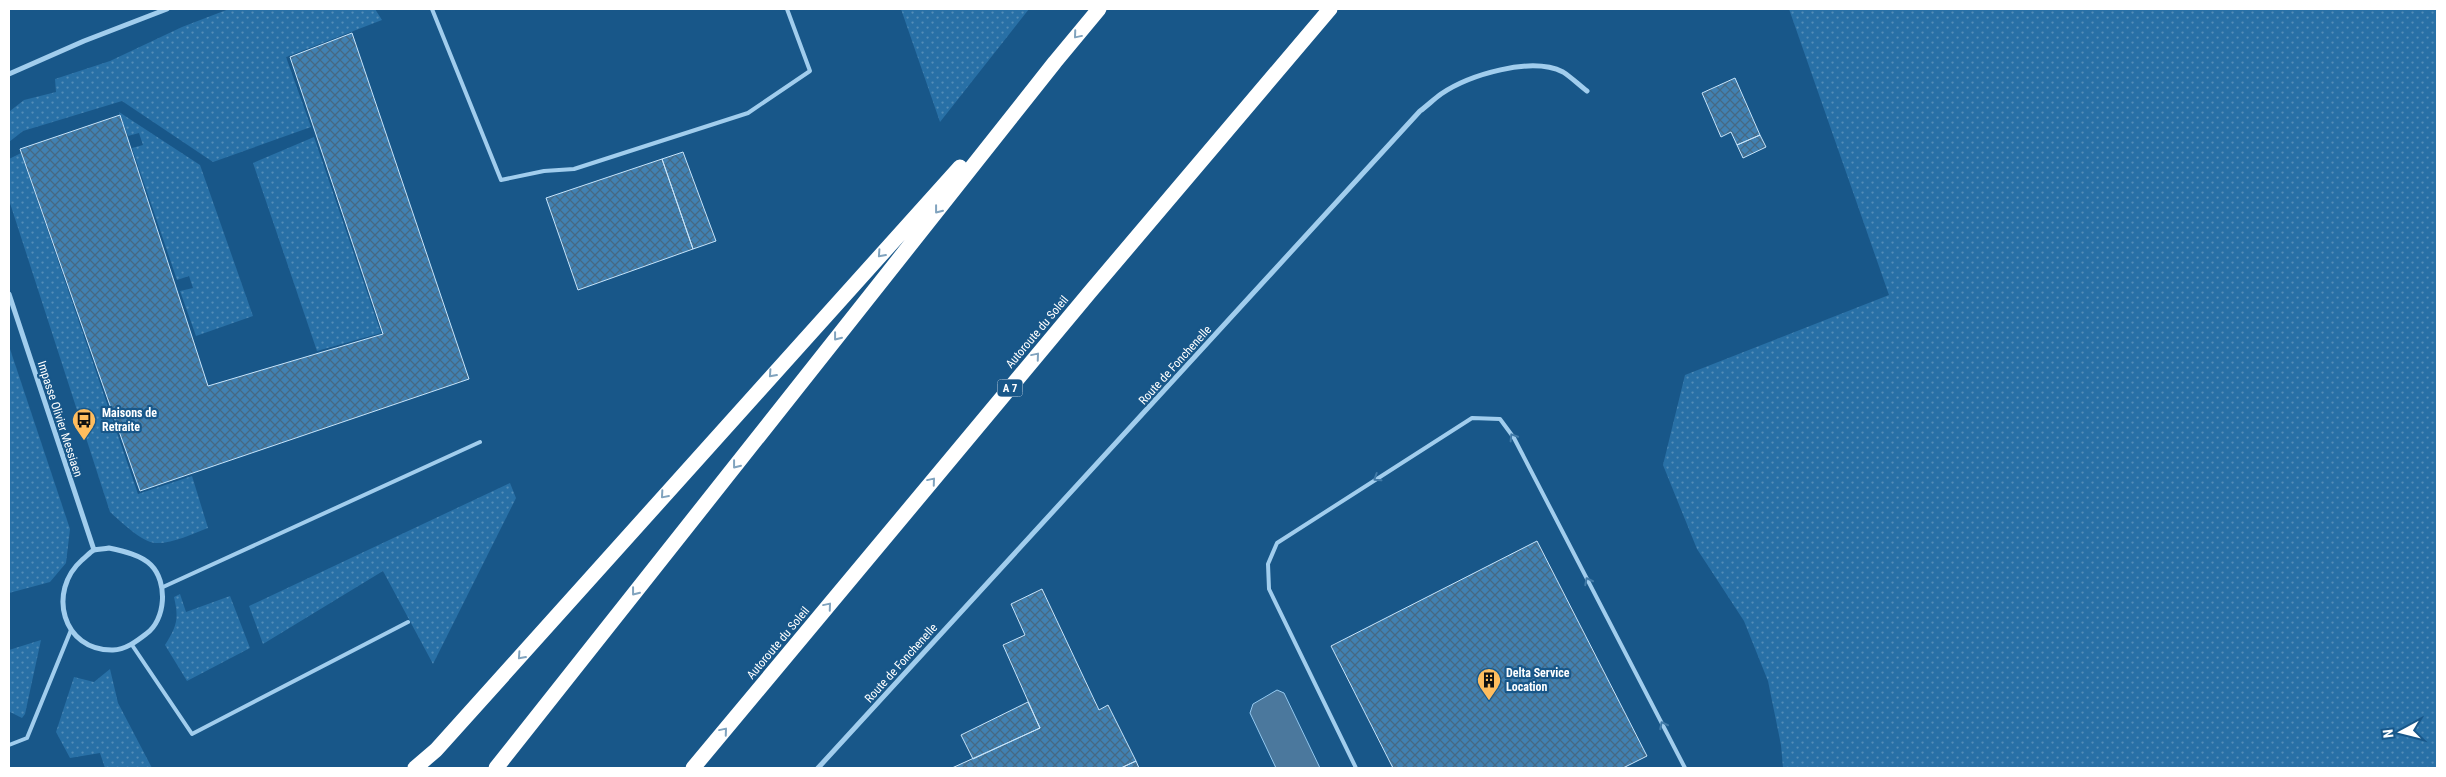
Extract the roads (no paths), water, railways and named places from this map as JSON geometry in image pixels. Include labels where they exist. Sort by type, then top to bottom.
[{"type":"highway","points":[[496,768],[1099,9]]},
{"type":"highway","name":"Autoroute du Soleil","points":[[693,768],[1096,285],[1330,9]]},
{"type":"highway","points":[[415,768],[436,750],[1055,62]]},
{"type":"street","points":[[9,74],[84,41],[167,9]]},
{"type":"street","name":"Route de Fonchenelle","points":[[818,768],[1420,111],[1442,94],[1467,81],[1498,70],[1530,66],[1562,72],[1587,91]]},
{"type":"street","name":"Impasse Olivier Messiaen","points":[[9,294],[94,550]]},
{"type":"street","points":[[109,548],[128,552],[151,565],[163,587],[161,611],[150,632],[132,645],[113,650],[90,646],[70,630],[62,609],[64,585],[76,566],[94,550],[109,548]]},
{"type":"lane","points":[[432,9],[501,180],[544,171],[574,169],[748,112],[810,71],[787,9]]},
{"type":"lane","points":[[1356,768],[1269,589],[1268,564],[1277,543],[1472,418],[1500,419],[1514,438],[1685,768]]},
{"type":"lane","points":[[163,587],[480,442]]},
{"type":"lane","points":[[132,645],[192,734],[408,622]]},
{"type":"lane","points":[[9,745],[27,738],[70,630]]},
{"type":"place","name":"Maisons de Retraite","points":[[84,441]]},
{"type":"place","name":"Delta Service Location","points":[[1489,701]]}]
